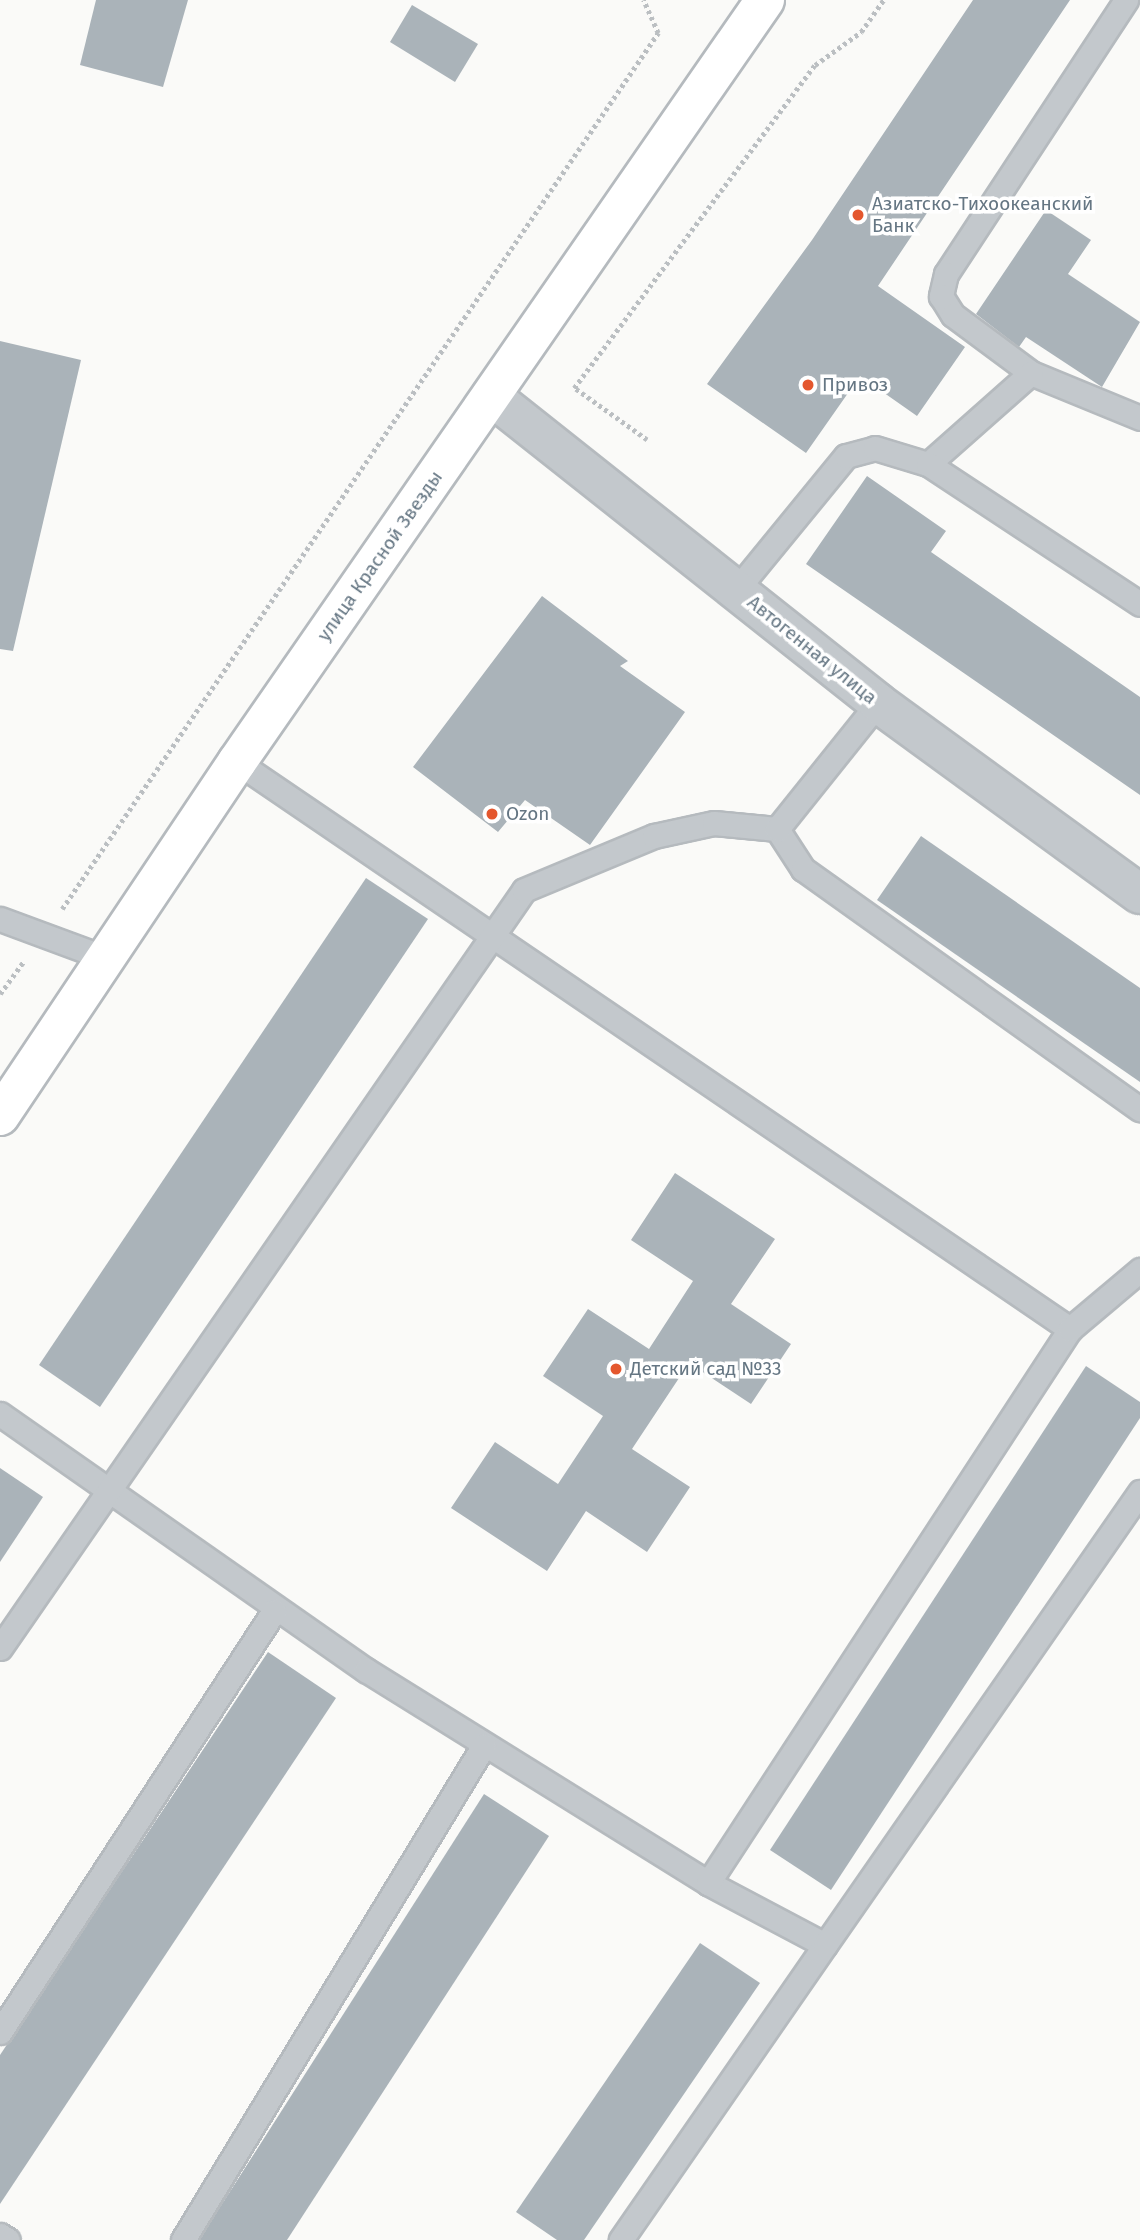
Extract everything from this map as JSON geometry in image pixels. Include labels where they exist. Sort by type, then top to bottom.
[{"type":"main road","name":"улица Красной Звезды","points":[[0,1116],[103,957],[765,0]]},
{"type":"street","name":"Автогенная улица","points":[[491,396],[878,703],[1140,894]]},
{"type":"lane","points":[[1126,0],[941,285],[953,315],[1031,373],[1140,418]]},
{"type":"lane","points":[[928,464],[1031,373]]},
{"type":"lane","points":[[737,589],[846,456],[875,448],[928,464],[1140,604]]},
{"type":"lane","points":[[777,830],[878,703]]},
{"type":"lane","points":[[237,762],[1070,1329]]},
{"type":"lane","points":[[0,1648],[524,890],[654,836],[715,823],[777,830],[803,869],[1140,1108]]},
{"type":"lane","points":[[0,919],[103,957]]},
{"type":"lane","points":[[708,1882],[1070,1329],[1140,1270]]},
{"type":"lane","points":[[0,1414],[274,1611],[484,1745],[708,1882],[825,1945]]},
{"type":"lane","points":[[621,2240],[1139,1496]]},
{"type":"lane","points":[[0,2032],[274,1611]]},
{"type":"lane","points":[[183,2240],[484,1745]]},
{"type":"lane","points":[[0,2235],[8,2240]]},
{"type":"path","points":[[0,994],[43,935],[658,33],[643,0]]},
{"type":"path","points":[[647,440],[574,388],[815,65],[861,32],[883,0]]},
{"type":"path","points":[[0,983],[7,985]]},
{"type":"building","points":[[96,0],[188,0],[163,87],[80,65]]},
{"type":"building","points":[[973,0],[1070,0],[878,286],[965,347],[917,416],[860,376],[806,453],[707,384],[812,240]]},
{"type":"building","points":[[412,5],[478,44],[455,82],[390,42]]},
{"type":"building","points":[[1046,210],[1091,240],[1068,274],[1140,322],[1102,387],[1026,337],[1019,347],[976,314]]},
{"type":"building","points":[[0,341],[81,360],[13,651],[0,649]]},
{"type":"building","points":[[867,476],[946,531],[931,552],[1140,697],[1140,795],[806,564]]},
{"type":"building","points":[[542,596],[628,661],[620,666],[685,712],[590,845],[525,800],[498,832],[413,767]]},
{"type":"building","points":[[921,836],[1140,988],[1140,1082],[877,900]]},
{"type":"building","points":[[366,878],[428,919],[100,1407],[39,1365]]},
{"type":"building","name":"Детский сад №33","points":[[675,1173],[775,1239],[731,1304],[791,1344],[751,1404],[689,1363],[632,1449],[690,1487],[647,1552],[586,1511],[547,1571],[451,1508],[495,1442],[558,1484],[603,1416],[543,1376],[588,1309],[649,1349],[693,1281],[631,1240]]},
{"type":"building","points":[[1086,1366],[1140,1402],[1140,1418],[831,1890],[770,1850]]},
{"type":"building","points":[[0,1468],[43,1497],[0,1562]]},
{"type":"building","points":[[268,1652],[336,1698],[0,2204],[0,2055]]},
{"type":"building","points":[[484,1794],[549,1836],[287,2240],[199,2240]]},
{"type":"building","points":[[700,1943],[760,1983],[584,2240],[557,2240],[516,2212]]},
{"type":"place","name":"Азиатско-Тихоокеанский Банк","points":[[858,215]]},
{"type":"place","name":"Привоз","points":[[808,385]]},
{"type":"place","name":"Ozon","points":[[492,814]]},
{"type":"place","name":"Детский сад №33","points":[[616,1369]]}]
